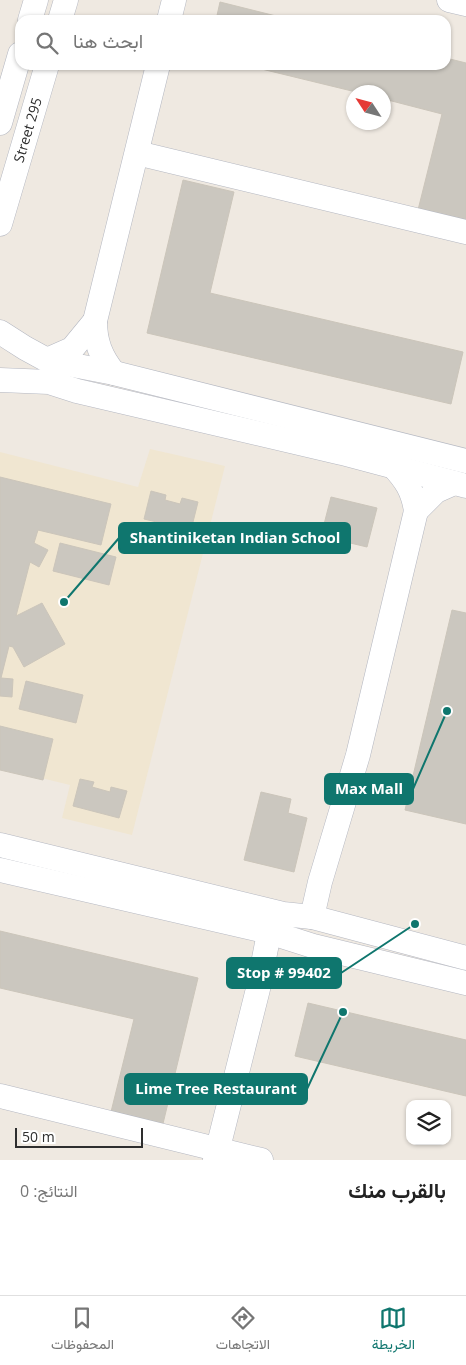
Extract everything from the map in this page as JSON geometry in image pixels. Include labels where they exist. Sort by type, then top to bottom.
[{"type":"street","points":[[32,15],[36,0]]},
{"type":"street","points":[[62,15],[66,0]]},
{"type":"street","points":[[170,15],[174,0]]},
{"type":"street","points":[[449,0],[466,4]]},
{"type":"street","name":"Street 295","points":[[0,124],[15,70]]},
{"type":"street","name":"Street 295","points":[[0,224],[46,70]]},
{"type":"street","points":[[114,373],[100,353],[95,321],[157,70]]},
{"type":"street","points":[[137,153],[466,232]]},
{"type":"street","points":[[47,360],[72,349],[95,321]]},
{"type":"street","points":[[0,332],[47,360],[114,373],[462,475]]},
{"type":"street","points":[[0,380],[49,382],[77,391],[392,465],[462,475]]},
{"type":"street","points":[[312,918],[320,882],[358,755],[416,511],[413,492],[406,479],[392,465]]},
{"type":"street","points":[[416,511],[436,491],[462,475]]},
{"type":"street","points":[[0,845],[271,921],[313,946],[466,983]]},
{"type":"street","points":[[0,870],[271,921],[312,918],[466,958]]},
{"type":"street","points":[[217,1155],[271,921]]},
{"type":"street","points":[[0,1096],[217,1155],[261,1160]]},
{"type":"shaded area","points":[[150,449],[225,466],[132,835],[62,818],[70,785],[0,768],[0,452],[138,487]]},
{"type":"building","points":[[220,2],[272,15],[217,15]]},
{"type":"building","points":[[451,59],[466,63],[466,226],[417,214],[442,114],[391,101],[391,85],[346,85],[346,90],[266,70],[451,70]]},
{"type":"building","points":[[183,180],[234,192],[210,293],[463,352],[451,404],[147,333]]},
{"type":"building","points":[[0,477],[111,504],[101,545],[38,530],[34,543],[48,550],[39,567],[30,562],[16,616],[42,603],[65,644],[24,667],[13,647],[9,646],[1,678],[13,679],[12,697],[0,696]]},
{"type":"building","points":[[151,491],[166,495],[165,500],[180,504],[182,498],[198,502],[191,530],[144,519]]},
{"type":"building","points":[[331,497],[377,508],[367,547],[321,536]]},
{"type":"building","points":[[60,543],[116,557],[109,585],[53,571]]},
{"type":"building","points":[[452,610],[466,613],[466,824],[405,810]]},
{"type":"building","points":[[26,681],[83,695],[76,723],[19,709]]},
{"type":"building","points":[[0,726],[53,739],[43,780],[0,770]]},
{"type":"building","points":[[80,779],[94,782],[92,787],[110,792],[111,787],[127,791],[119,818],[73,806]]},
{"type":"building","points":[[261,792],[291,799],[288,813],[307,818],[294,872],[244,860]]},
{"type":"building","points":[[0,931],[198,978],[161,1132],[109,1120],[134,1019],[0,988]]},
{"type":"building","points":[[308,1003],[466,1040],[466,1096],[295,1056]]},
{"type":"place","name":"Shantiniketan Indian School","points":[[64,602]]},
{"type":"place","name":"Max Mall","points":[[447,711]]},
{"type":"place","name":"Stop # 99402","points":[[415,924]]},
{"type":"place","name":"Lime Tree Restaurant","points":[[343,1012]]}]
